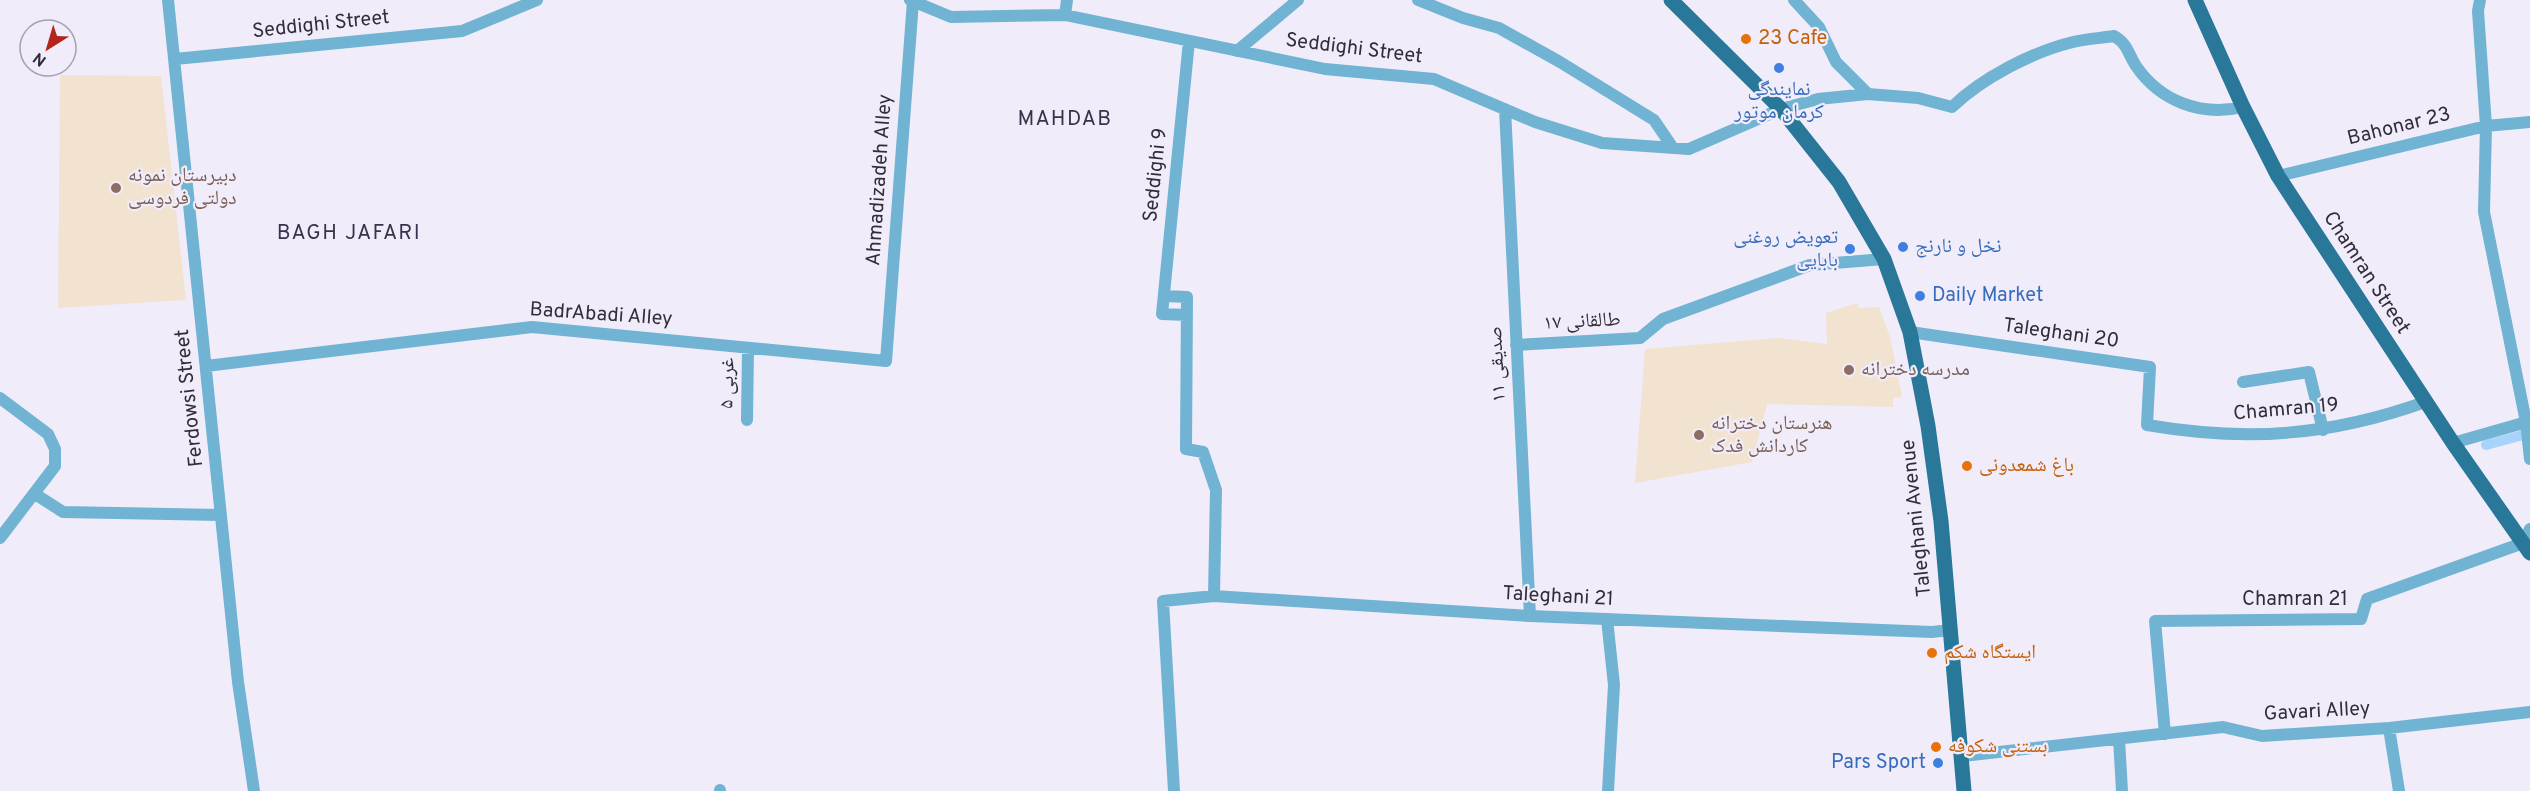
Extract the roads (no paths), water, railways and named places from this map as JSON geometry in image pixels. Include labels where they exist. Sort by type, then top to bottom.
[{"type":"main road","name":"Taleghani Avenue","points":[[1671,0],[1781,109],[1839,182],[1884,259],[1910,332],[1928,426],[1941,521],[1963,756],[1964,791]]},
{"type":"main road","name":"Chamran Street","points":[[2195,0],[2242,107],[2278,176],[2453,443],[2526,548]]},
{"type":"street","name":"Ferdowsi Street","points":[[168,0],[238,682],[254,791]]},
{"type":"street","name":"Seddighi Street","points":[[175,59],[462,31],[537,0]]},
{"type":"street","points":[[1065,15],[1067,0]]},
{"type":"street","points":[[1237,51],[1299,0]]},
{"type":"street","points":[[1418,0],[1463,18],[1499,28],[1552,57],[1654,120],[1673,148]]},
{"type":"street","points":[[1794,0],[1819,27],[1836,62],[1868,94]]},
{"type":"street","points":[[2480,0],[2478,11],[2486,126],[2484,212],[2528,422],[2530,459]]},
{"type":"street","name":"Seddighi Street","points":[[911,1],[951,17],[1065,15],[1325,69],[1434,79],[1535,122],[1602,143],[1689,149],[1781,109],[1818,99],[1868,94],[1918,98],[1952,107],[1965,95],[2016,63],[2072,43],[2114,36],[2128,48],[2135,64],[2152,85],[2174,101],[2200,110],[2227,111],[2242,107]]},
{"type":"street","name":"Ahmadizadeh Alley","points":[[886,361],[911,1]]},
{"type":"street","name":"Seddighi 9","points":[[1187,315],[1162,314],[1189,41]]},
{"type":"street","name":"صدیقی ۱۱","points":[[1505,109],[1530,616]]},
{"type":"street","name":"Bahonar 23","points":[[2278,176],[2486,126],[2530,122]]},
{"type":"street","name":"طالقانی ۱۷","points":[[1516,345],[1640,338],[1663,319],[1810,265],[1884,259]]},
{"type":"street","points":[[1164,296],[1187,297],[1186,449],[1203,452],[1216,490],[1214,596]]},
{"type":"street","name":"BadrAbadi Alley","points":[[206,366],[532,327],[886,361]]},
{"type":"street","name":"Taleghani 20","points":[[1910,332],[2150,367],[2147,425]]},
{"type":"street","name":"۵ غربی","points":[[747,420],[748,348]]},
{"type":"street","points":[[2243,382],[2309,372],[2323,430]]},
{"type":"street","points":[[0,398],[48,434],[55,449],[55,466],[0,538]]},
{"type":"street","name":"Chamran 19","points":[[2147,425],[2229,435],[2288,434],[2358,423],[2426,402]]},
{"type":"street","points":[[2453,443],[2528,422]]},
{"type":"street","points":[[35,494],[63,512],[221,515]]},
{"type":"street","points":[[2526,548],[2530,529]]},
{"type":"street","name":"Chamran 21","points":[[2165,734],[2156,621],[2361,619],[2367,599],[2526,548]]},
{"type":"street","name":"Taleghani 21","points":[[1174,791],[1163,601],[1214,596],[1530,616],[1932,632],[1951,630]]},
{"type":"street","points":[[1608,619],[1614,685],[1608,791]]},
{"type":"street","name":"Gavari Alley","points":[[1963,756],[2223,727],[2262,736],[2389,728],[2530,712]]},
{"type":"street","points":[[2389,728],[2399,791]]},
{"type":"street","points":[[2119,739],[2122,791]]},
{"type":"waterway","points":[[2486,445],[2530,433]]},
{"type":"place","name":"23 Cafe","points":[[1746,39]]},
{"type":"place","name":"نمایندگی کرمان موتور","points":[[1779,68]]},
{"type":"place","name":"دبیرستان نمونه دولتی فردوسی","points":[[116,188]]},
{"type":"place","name":"نخل و نارنج","points":[[1903,247]]},
{"type":"place","name":"تعویض روغنی بابایی","points":[[1850,249]]},
{"type":"place","name":"Daily Market","points":[[1920,296]]},
{"type":"place","name":"مدرسه دخترانه","points":[[1849,370]]},
{"type":"place","name":"هنرستان دخترانه کاردانش فدک","points":[[1699,435]]},
{"type":"place","name":"باغ شمعدونی","points":[[1967,466]]},
{"type":"place","name":"ایستگاه شکم","points":[[1932,653]]},
{"type":"place","name":"بستنی شکوفه","points":[[1936,747]]},
{"type":"place","name":"Pars Sport","points":[[1938,763]]},
{"type":"district","name":"MAHDAB","points":[[1065,119]]},
{"type":"district","name":"BAGH JAFARI","points":[[349,233]]}]
